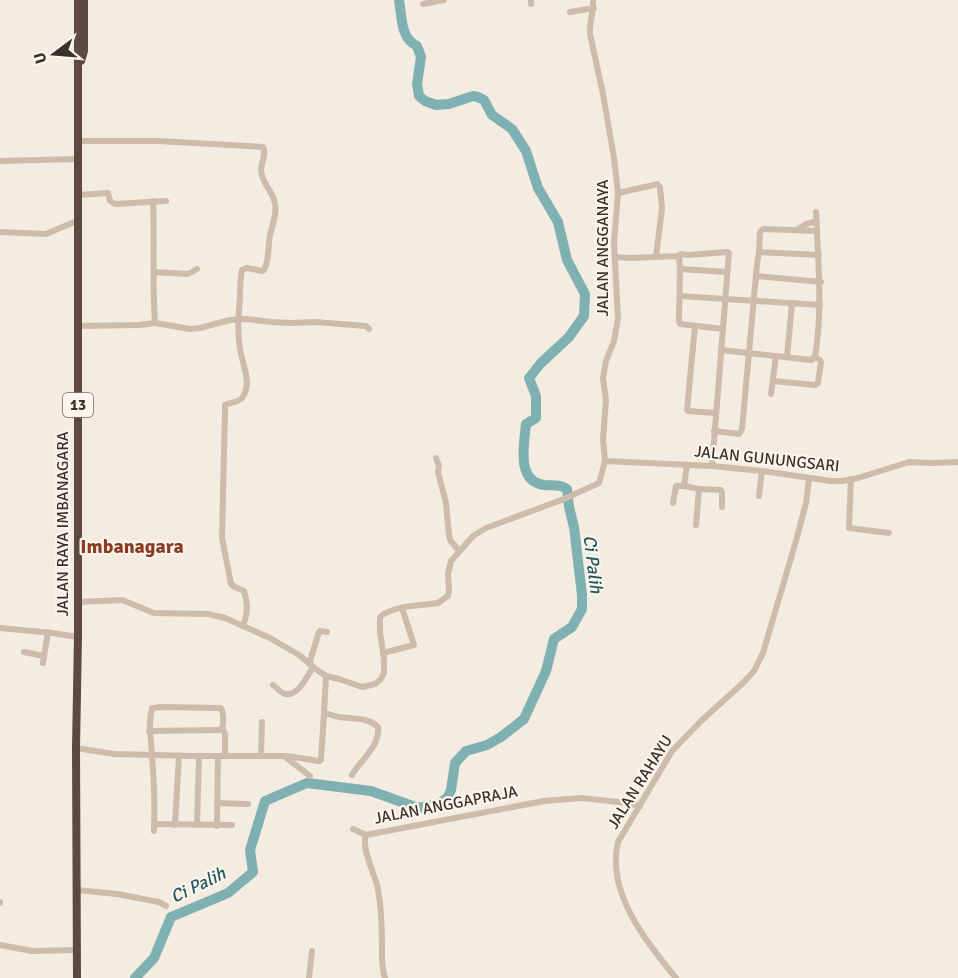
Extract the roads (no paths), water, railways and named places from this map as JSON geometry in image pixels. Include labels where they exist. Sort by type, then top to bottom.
[{"type":"highway","name":"JALAN RAYA IMBANAGARA","points":[[77,978],[78,0]]},
{"type":"highway","name":"JALAN RAYA IMBANAGARA","points":[[79,70],[84,51],[84,0]]},
{"type":"street","points":[[423,4],[444,0]]},
{"type":"street","name":"JALAN ANGGANAYA","points":[[593,0],[590,34],[603,94],[618,193],[614,235],[618,318],[603,378],[606,400],[603,439],[605,460]]},
{"type":"street","points":[[570,12],[594,8]]},
{"type":"street","points":[[79,141],[158,141],[262,147],[265,154],[261,170],[262,176],[274,199],[276,211],[269,244],[268,263],[264,270],[247,268],[242,270],[237,319],[247,387],[239,401],[225,405],[222,538],[231,584],[244,591],[248,604],[243,626]]},
{"type":"street","points":[[0,161],[78,159]]},
{"type":"street","points":[[618,193],[657,184],[660,187],[662,208],[656,257]]},
{"type":"street","points":[[78,195],[108,193],[110,201],[115,204],[166,201]]},
{"type":"street","points":[[153,201],[155,323]]},
{"type":"street","points":[[721,350],[812,360],[815,357],[820,305],[816,212]]},
{"type":"street","points":[[0,232],[46,234],[79,220]]},
{"type":"street","points":[[798,230],[806,224],[817,221]]},
{"type":"street","points":[[714,432],[739,434],[742,429],[761,230],[817,231]]},
{"type":"street","points":[[615,257],[679,256],[681,254],[728,252],[712,466]]},
{"type":"street","points":[[759,252],[819,255]]},
{"type":"street","points":[[679,256],[680,324],[723,329]]},
{"type":"street","points":[[154,272],[189,274],[197,269]]},
{"type":"street","points":[[680,269],[727,272]]},
{"type":"street","points":[[756,276],[820,282]]},
{"type":"street","points":[[680,296],[820,305]]},
{"type":"street","points":[[787,357],[792,303]]},
{"type":"street","points":[[78,326],[155,323],[190,329],[237,319],[256,319],[282,323],[349,324],[366,326],[369,329]]},
{"type":"street","points":[[695,326],[687,410],[716,413]]},
{"type":"street","points":[[771,394],[776,356]]},
{"type":"street","points":[[773,381],[815,385],[818,383],[821,362],[815,357]]},
{"type":"street","points":[[435,458],[440,465],[438,472],[446,503],[450,540],[459,551]]},
{"type":"street","points":[[78,602],[122,600],[154,613],[208,614],[225,618],[270,638],[299,655],[326,676],[339,678],[362,687],[375,684],[384,673],[380,617],[394,608],[438,603],[444,599],[448,596],[449,590],[449,566],[454,556],[473,536],[486,528],[564,499],[599,483],[605,460]]},
{"type":"street","name":"JALAN GUNUNGSARI","points":[[605,460],[712,466],[831,481],[873,474],[885,468],[909,462],[958,462]]},
{"type":"street","points":[[684,486],[687,465]]},
{"type":"street","points":[[759,496],[762,471]]},
{"type":"street","name":"JALAN RAHAYU","points":[[676,978],[640,932],[621,892],[616,857],[618,842],[672,751],[742,684],[759,662],[802,519],[809,478]]},
{"type":"street","points":[[851,479],[849,528],[890,533]]},
{"type":"street","points":[[673,503],[676,486],[684,486],[721,490],[722,507]]},
{"type":"street","points":[[696,525],[699,489]]},
{"type":"street","points":[[383,653],[414,645],[402,608]]},
{"type":"street","points":[[0,628],[78,637]]},
{"type":"street","points":[[24,652],[43,659],[48,632]]},
{"type":"street","points":[[273,685],[285,694],[290,694],[301,687],[311,665],[319,632],[327,632]]},
{"type":"street","points":[[76,748],[114,754],[284,756],[319,761],[326,676]]},
{"type":"street","points":[[221,730],[223,719],[221,708],[161,707],[151,710],[149,731],[154,827],[232,825]]},
{"type":"street","points":[[324,713],[359,718],[378,727],[373,748],[352,775]]},
{"type":"street","points":[[261,756],[262,722]]},
{"type":"street","points":[[149,731],[221,730],[225,734],[221,755],[217,826]]},
{"type":"street","points":[[175,825],[178,756]]},
{"type":"street","points":[[197,825],[199,756]]},
{"type":"street","points":[[284,756],[310,776]]},
{"type":"street","points":[[301,769],[306,759]]},
{"type":"street","name":"JALAN ANGGAPRAJA","points":[[385,978],[381,961],[379,893],[364,844],[366,835],[544,801],[582,798],[640,806]]},
{"type":"street","points":[[217,803],[248,804]]},
{"type":"street","points":[[353,829],[366,835]]},
{"type":"street","points":[[77,890],[117,894],[159,902],[166,906]]},
{"type":"street","points":[[0,945],[32,951],[77,950]]},
{"type":"street","points":[[309,978],[312,951]]},
{"type":"waterway","name":"Ci Palih","points":[[135,978],[154,958],[171,917],[228,893],[253,872],[250,850],[265,801],[307,783],[371,791],[418,808],[439,804],[448,797],[455,763],[466,751],[487,745],[524,719],[546,671],[554,639],[572,627],[582,609],[574,527],[567,489],[544,485],[529,477],[525,469],[523,451],[526,424],[536,418],[536,396],[529,378],[541,363],[569,337],[584,316],[585,294],[567,260],[558,222],[538,188],[526,151],[512,129],[492,115],[484,100],[478,97],[473,96],[449,104],[436,105],[419,96],[417,84],[421,57],[417,46],[407,38],[399,0]]},
{"type":"district","name":"Imbanagara","points":[[132,546]]}]
